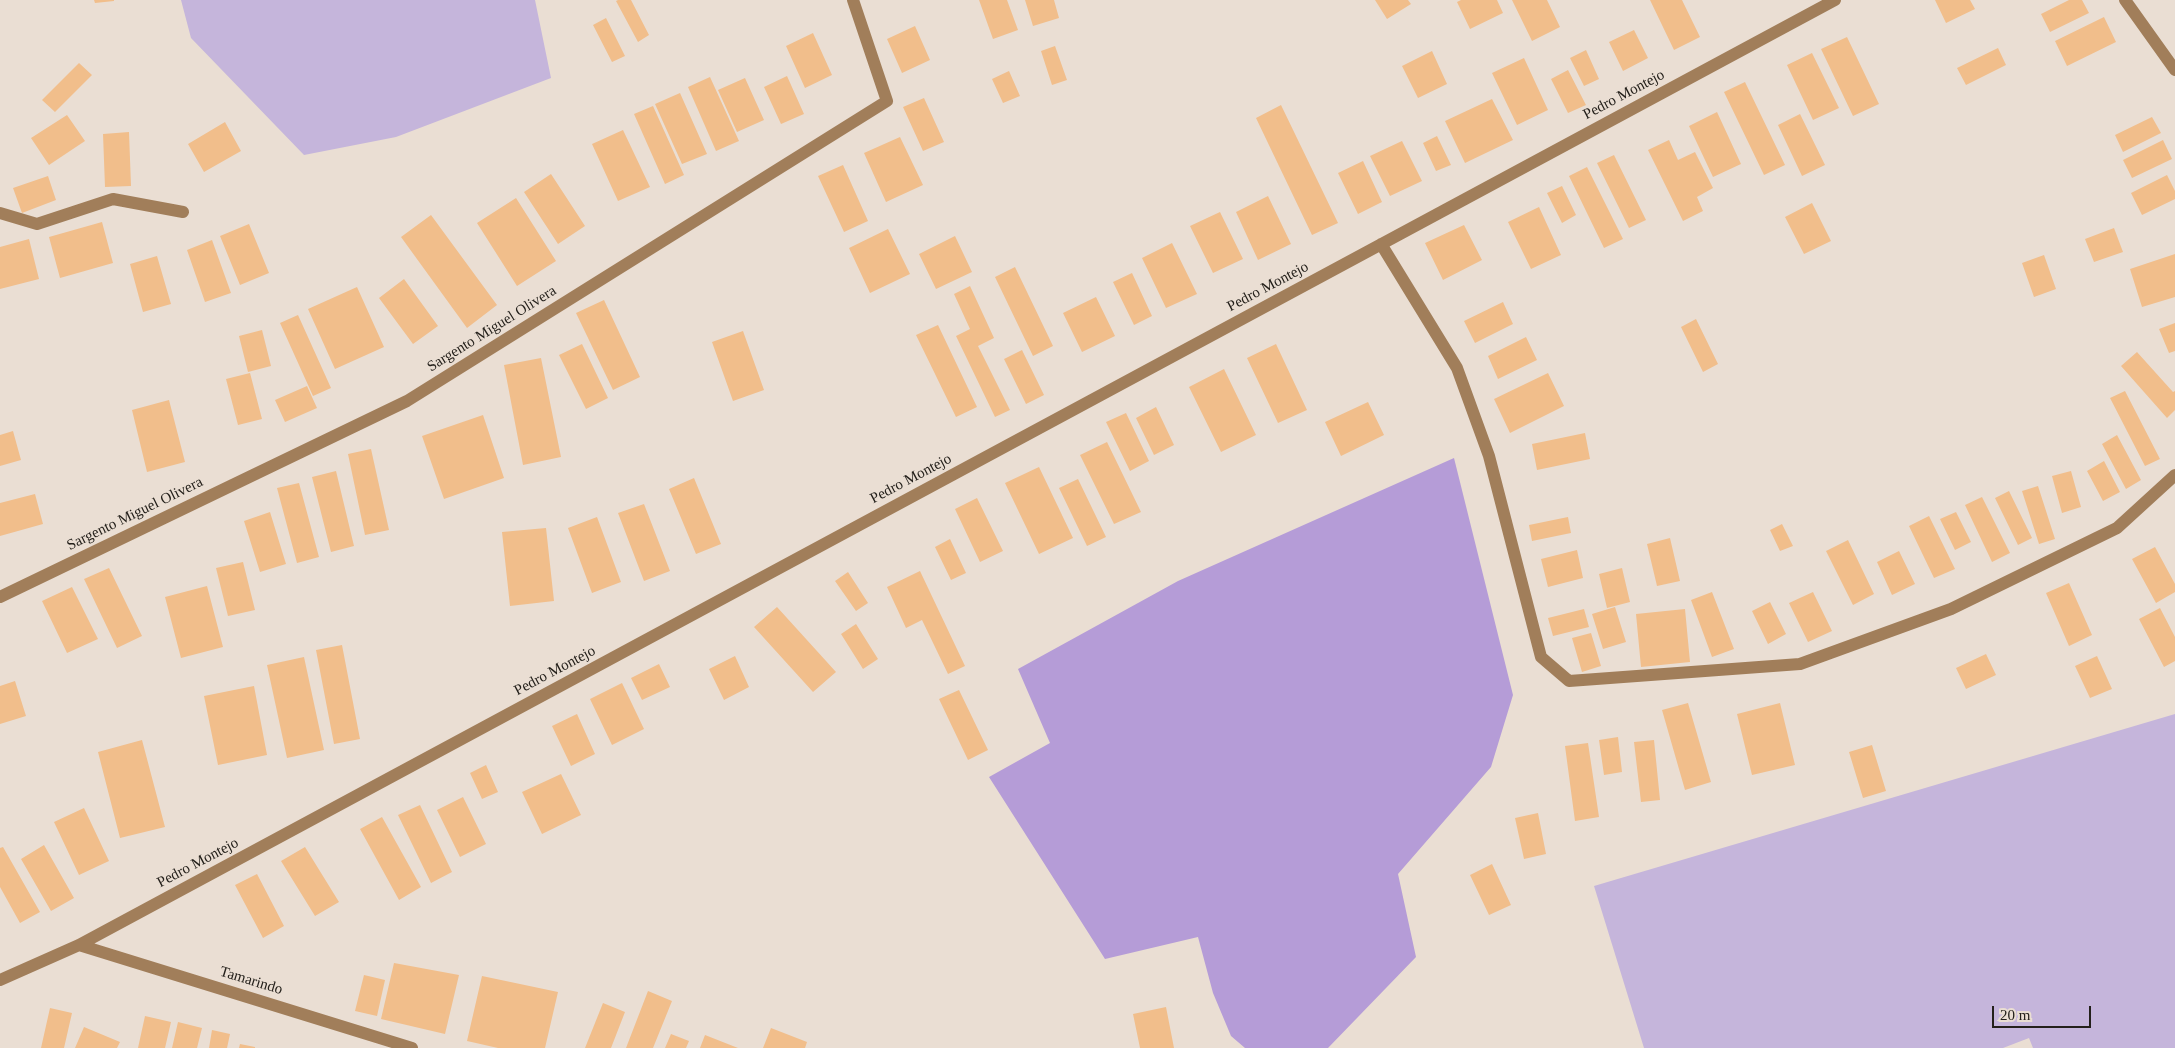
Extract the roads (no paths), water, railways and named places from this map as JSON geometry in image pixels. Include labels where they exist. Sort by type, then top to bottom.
[{"type":"street","name":"Sargento Miguel Olivera","points":[[0,597],[407,401],[887,101],[853,0]]},
{"type":"street","name":"Pedro Montejo","points":[[0,980],[80,945],[1835,0]]},
{"type":"street","points":[[2124,0],[2175,70]]},
{"type":"street","points":[[0,213],[37,224],[113,199],[183,212]]},
{"type":"street","points":[[1381,244],[1457,368],[1488,456],[1541,657],[1569,681],[1800,664],[1950,609],[2117,528],[2175,474]]},
{"type":"street","name":"Tamarindo","points":[[80,945],[412,1048]]}]
